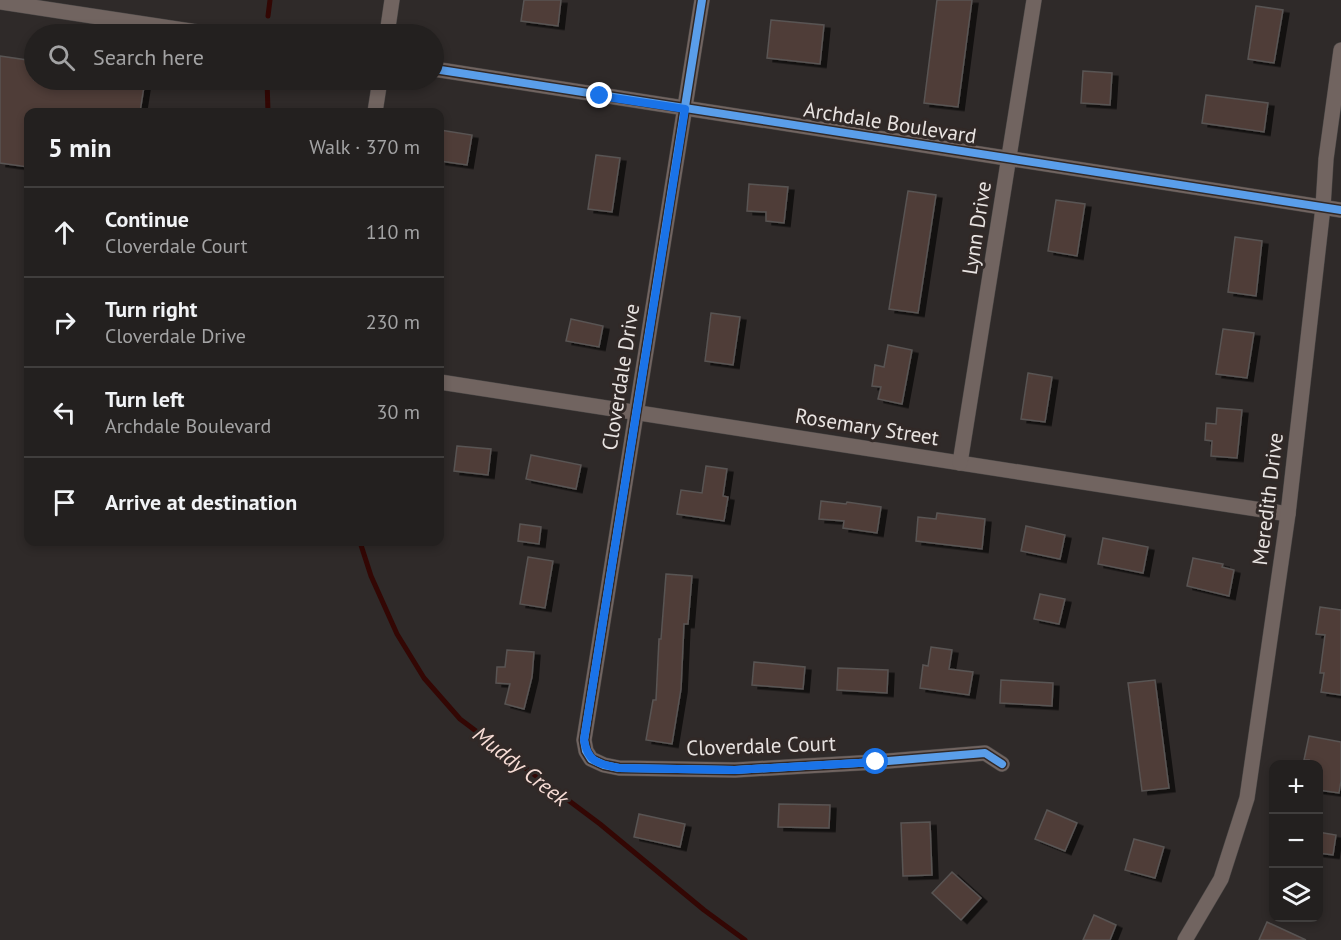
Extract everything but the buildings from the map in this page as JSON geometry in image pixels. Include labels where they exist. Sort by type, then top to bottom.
[{"type":"street","points":[[388,24],[392,0]]},
{"type":"street","name":"Cloverdale Drive","points":[[591,759],[586,751],[584,740],[702,0]]},
{"type":"street","name":"Lynn Drive","points":[[960,463],[1034,0]]},
{"type":"street","points":[[0,2],[144,24]]},
{"type":"street","name":"Meredith Drive","points":[[1185,940],[1221,879],[1246,798],[1288,514],[1323,207],[1326,159],[1341,50]]},
{"type":"street","name":"Archdale Boulevard","points":[[444,71],[1341,210]]},
{"type":"street","points":[[376,108],[378,90]]},
{"type":"street","name":"Rosemary Street","points":[[444,383],[1288,514]]},
{"type":"street","name":"Cloverdale Court","points":[[591,759],[619,768],[735,770],[986,753],[1002,764]]},
{"type":"waterway","points":[[268,16],[270,0]]},
{"type":"waterway","points":[[267,90],[268,108]]},
{"type":"waterway","name":"Muddy Creek","points":[[361,546],[371,576],[397,634],[424,678],[460,719],[600,824],[704,910],[745,940]]},
{"type":"cycle path","points":[[702,0],[584,740],[586,751],[591,759],[619,768],[735,770],[985,753],[1002,764]]},
{"type":"cycle path","points":[[444,71],[1341,210]]},
{"type":"route","points":[[600,96],[685,109],[584,740],[586,751],[591,759],[604,765],[660,770],[735,770],[876,762]]}]
